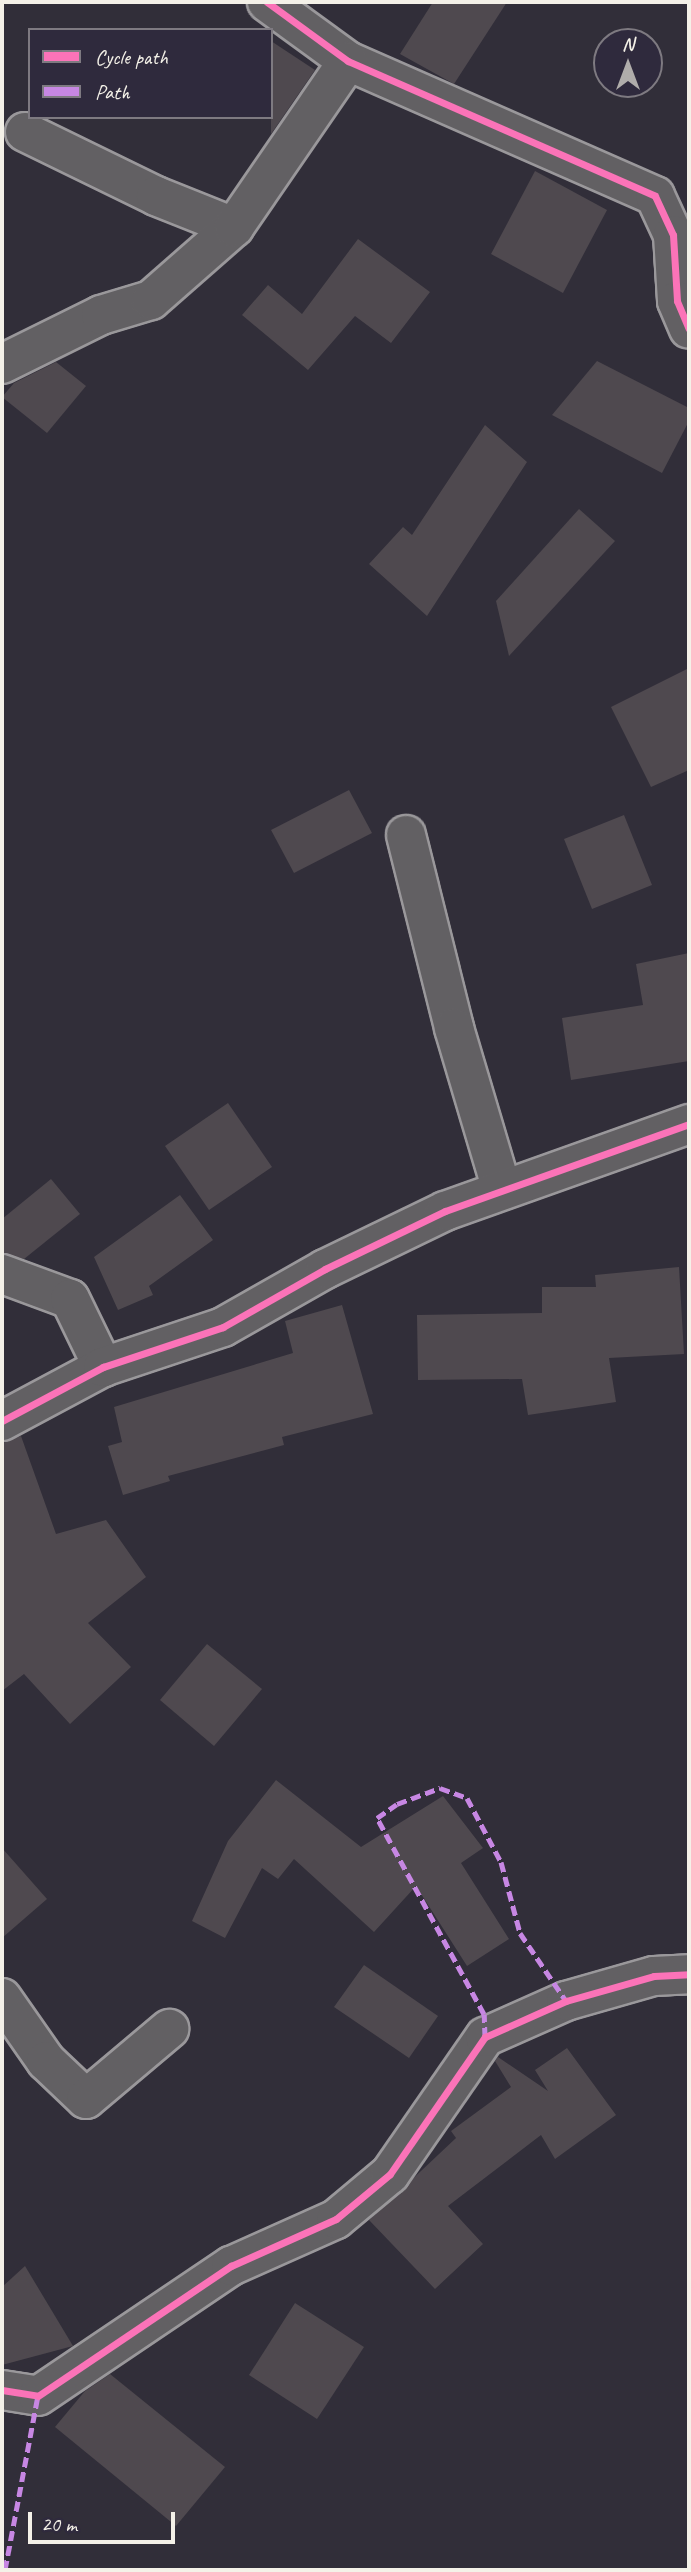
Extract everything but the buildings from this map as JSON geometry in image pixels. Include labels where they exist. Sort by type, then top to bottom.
[{"type":"street","points":[[267,2],[348,61],[655,196],[673,235],[677,301],[689,329]]},
{"type":"street","points":[[2,364],[101,315],[151,300],[234,227],[348,61]]},
{"type":"street","points":[[25,132],[156,197],[234,227]]},
{"type":"street","points":[[406,835],[454,1028],[502,1190]]},
{"type":"street","points":[[2,1421],[103,1367],[223,1327],[325,1269],[502,1190],[689,1124]]},
{"type":"street","points":[[2,1274],[70,1299],[103,1367]]},
{"type":"street","points":[[2,2390],[38,2396],[231,2266],[336,2219],[390,2174],[485,2037],[566,2001],[654,1976],[689,1974]]},
{"type":"street","points":[[2,1998],[46,2061],[86,2099],[169,2029]]},
{"type":"marked path","points":[[485,2037],[484,2014],[377,1818],[397,1804],[440,1788],[467,1798],[501,1862],[520,1933],[566,2001]]},
{"type":"marked path","points":[[5,2570],[38,2396]]},
{"type":"cycle path","points":[[267,2],[348,61],[655,196],[673,235],[677,301],[689,329]]},
{"type":"cycle path","points":[[2,1421],[103,1367],[223,1327],[325,1269],[445,1211],[689,1124]]},
{"type":"cycle path","points":[[2,2390],[38,2396],[231,2266],[336,2219],[390,2174],[485,2037],[566,2001],[654,1976],[689,1974]]}]
